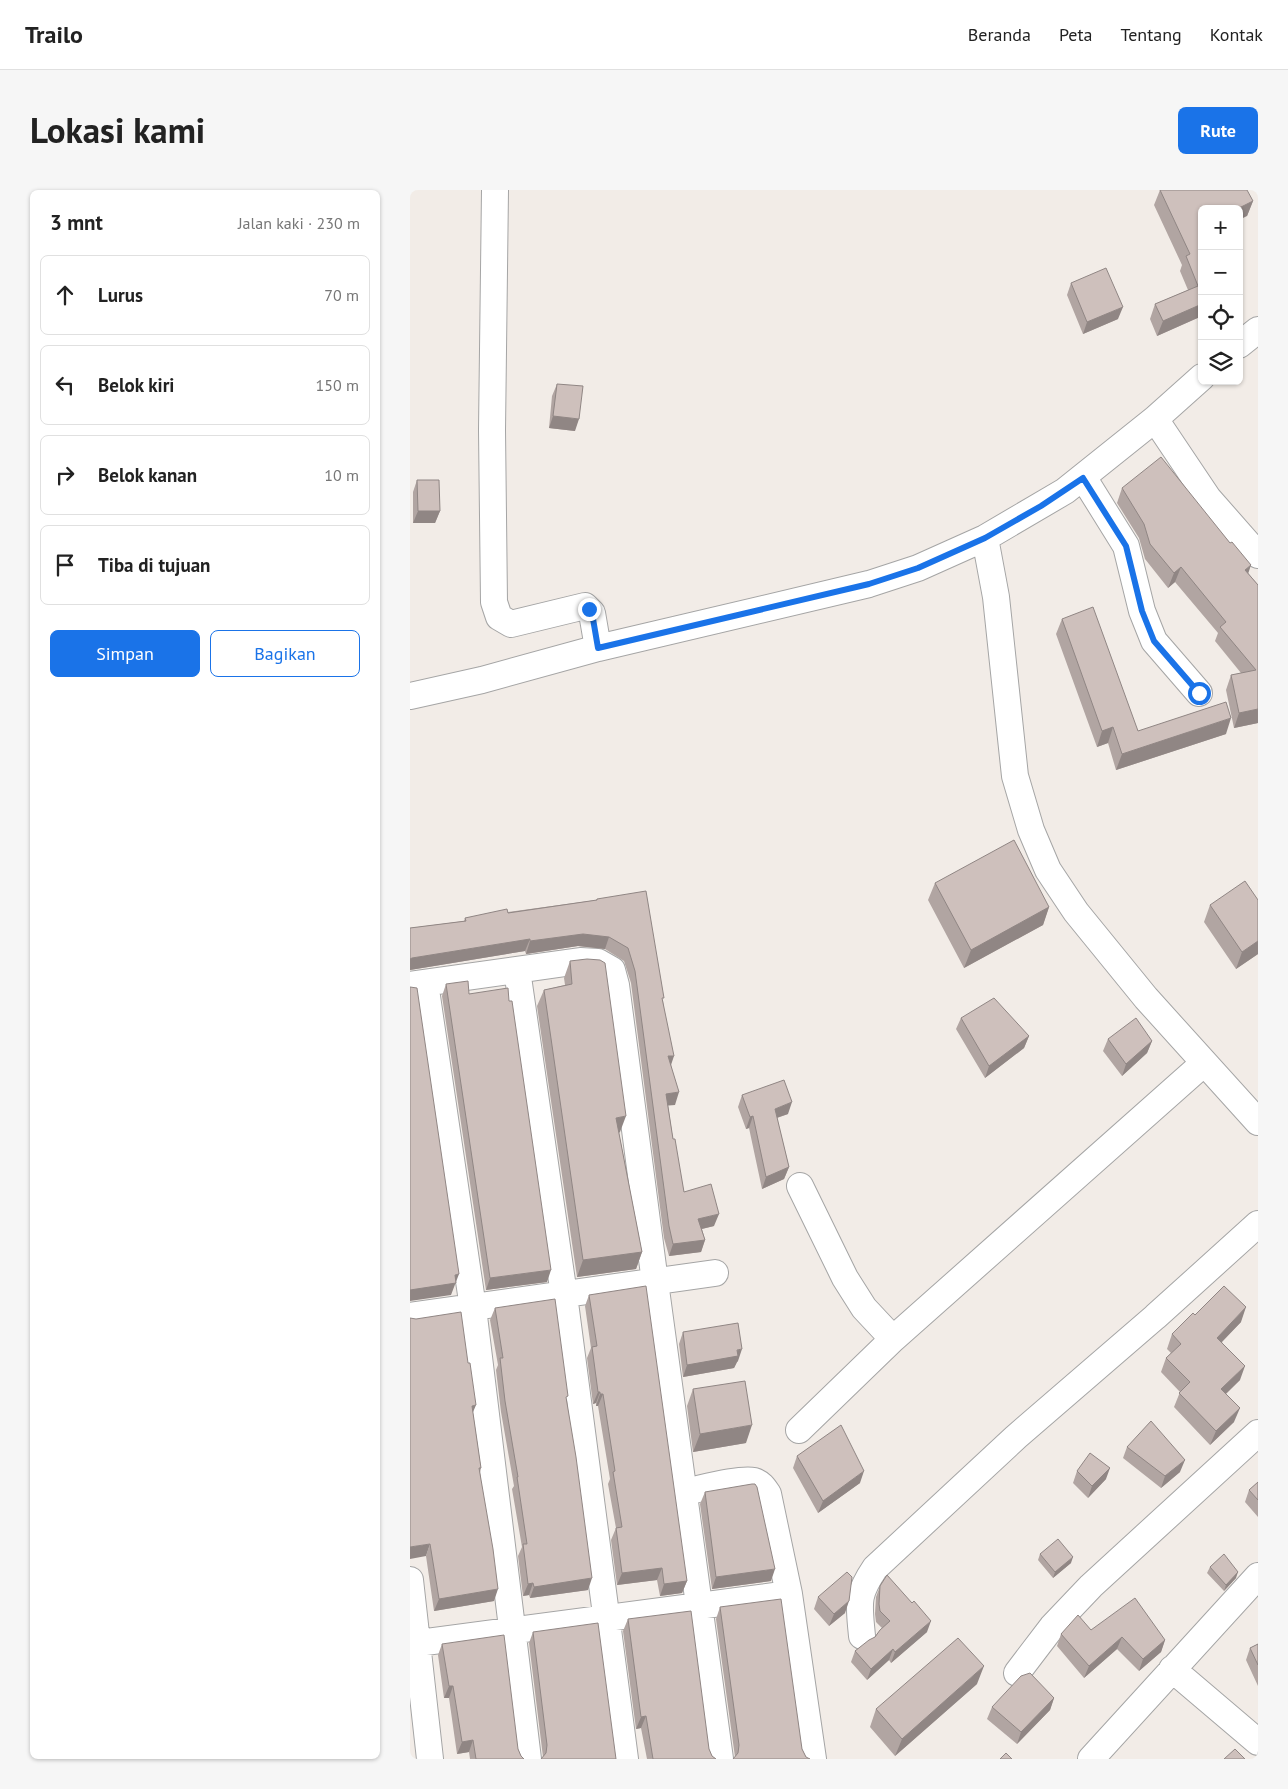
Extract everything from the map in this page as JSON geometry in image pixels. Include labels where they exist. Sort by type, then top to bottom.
[{"type":"street","points":[[495,190],[492,430],[494,602],[499,616],[511,624],[585,606],[592,613],[598,648]]},
{"type":"street","points":[[1243,342],[1258,330]]},
{"type":"street","points":[[410,696],[482,680],[598,648],[869,584],[918,568],[985,538],[1041,506],[1091,490],[1163,432],[1198,383]]},
{"type":"street","points":[[1163,432],[1208,498],[1258,555]]},
{"type":"street","points":[[1091,490],[1126,546],[1142,611],[1150,634],[1199,693]]},
{"type":"street","points":[[985,538],[996,598],[1015,776],[1031,830],[1048,870],[1076,912],[1146,998],[1258,1122]]},
{"type":"street","points":[[528,1759],[473,1308],[417,984],[580,961],[598,962],[612,970],[616,985],[720,1759]]},
{"type":"street","points":[[517,970],[564,1295],[625,1759]]},
{"type":"street","points":[[799,1430],[893,1339],[1204,1063]]},
{"type":"street","points":[[800,1186],[845,1278],[864,1308],[893,1339]]},
{"type":"street","points":[[862,1636],[859,1605],[863,1585],[875,1568],[1016,1437],[1155,1317],[1258,1224]]},
{"type":"street","points":[[410,1316],[715,1273]]},
{"type":"street","points":[[670,1394],[698,1390]]},
{"type":"street","points":[[1018,1673],[1052,1627],[1091,1586],[1258,1433]]},
{"type":"street","points":[[684,1492],[744,1481],[762,1485],[768,1494],[788,1594],[813,1759]]},
{"type":"street","points":[[1091,1759],[1258,1576]]},
{"type":"street","points":[[410,1580],[414,1644],[430,1759]]},
{"type":"street","points":[[414,1644],[788,1594]]},
{"type":"street","points":[[1172,1670],[1258,1742]]},
{"type":"building","points":[[1160,190],[1247,190],[1253,201],[1243,206],[1198,205],[1198,286],[1186,256],[1190,254]]},
{"type":"building","points":[[1106,268],[1123,307],[1087,322],[1071,283]]},
{"type":"building","points":[[1198,286],[1198,306],[1163,321],[1155,304]]},
{"type":"building","points":[[557,384],[583,386],[579,419],[553,416]]},
{"type":"building","points":[[1161,457],[1230,543],[1232,542],[1251,565],[1245,570],[1258,585],[1258,709],[1239,713],[1231,675],[1256,670],[1220,627],[1226,622],[1181,567],[1174,573],[1150,544],[1144,524],[1122,488]]},
{"type":"building","points":[[417,480],[439,480],[440,511],[418,511]]},
{"type":"building","points":[[1093,607],[1138,731],[1226,702],[1231,718],[1122,754],[1113,727],[1102,731],[1062,619]]},
{"type":"building","points":[[1014,840],[1049,907],[971,950],[935,883]]},
{"type":"building","points":[[1245,881],[1258,900],[1258,941],[1242,952],[1210,905]]},
{"type":"building","points":[[646,891],[664,998],[662,998],[674,1056],[668,1056],[679,1092],[666,1094],[684,1192],[711,1184],[719,1214],[698,1219],[705,1240],[673,1244],[635,971],[628,948],[609,937],[583,934],[530,941],[530,939],[410,959],[410,928],[466,921],[465,918],[507,909],[508,913]]},
{"type":"building","points":[[600,960],[605,963],[626,1116],[616,1118],[642,1252],[583,1260],[544,990],[572,984],[570,961]]},
{"type":"building","points":[[468,981],[469,994],[508,988],[509,1001],[512,1001],[551,1270],[490,1278],[446,984]]},
{"type":"building","points":[[410,987],[417,988],[459,1274],[455,1275],[456,1283],[410,1290]]},
{"type":"building","points":[[994,998],[1029,1036],[989,1066],[961,1018]]},
{"type":"building","points":[[1136,1018],[1152,1041],[1126,1064],[1108,1039]]},
{"type":"building","points":[[784,1080],[792,1102],[775,1109],[789,1167],[766,1177],[753,1116],[750,1117],[742,1095]]},
{"type":"building","points":[[646,1286],[687,1581],[664,1584],[662,1568],[622,1573],[616,1528],[622,1527],[613,1472],[615,1471],[603,1394],[598,1392],[592,1347],[597,1346],[589,1295]]},
{"type":"building","points":[[1224,1286],[1246,1307],[1217,1338],[1245,1366],[1221,1389],[1240,1408],[1216,1431],[1179,1393],[1190,1382],[1166,1358],[1181,1344],[1172,1334],[1193,1313],[1195,1315]]},
{"type":"building","points":[[555,1299],[568,1396],[566,1397],[592,1578],[534,1587],[533,1583],[528,1584],[523,1544],[527,1544],[505,1401],[500,1358],[503,1358],[495,1308]]},
{"type":"building","points":[[461,1312],[476,1405],[472,1406],[481,1468],[479,1468],[498,1589],[439,1599],[430,1544],[410,1547],[410,1318],[416,1319]]},
{"type":"building","points":[[738,1323],[742,1349],[737,1350],[738,1356],[687,1365],[683,1332]]},
{"type":"building","points":[[745,1381],[752,1425],[700,1434],[693,1389]]},
{"type":"building","points":[[1151,1421],[1185,1460],[1165,1476],[1127,1447]]},
{"type":"building","points":[[841,1425],[864,1471],[823,1501],[797,1456]]},
{"type":"building","points":[[1090,1453],[1110,1468],[1092,1486],[1077,1471]]},
{"type":"building","points":[[1258,1482],[1258,1500],[1249,1490]]},
{"type":"building","points":[[755,1484],[757,1487],[775,1569],[716,1577],[705,1492]]},
{"type":"building","points":[[1058,1539],[1073,1557],[1055,1572],[1040,1554]]},
{"type":"building","points":[[1224,1554],[1238,1572],[1226,1585],[1210,1567]]},
{"type":"building","points":[[847,1572],[852,1577],[849,1601],[834,1614],[818,1597]]},
{"type":"building","points":[[887,1575],[912,1603],[914,1601],[931,1621],[895,1652],[893,1649],[871,1669],[855,1651],[875,1637],[890,1621],[880,1611],[879,1604],[880,1586]]},
{"type":"building","points":[[1135,1598],[1165,1640],[1143,1659],[1122,1637],[1089,1666],[1061,1634],[1078,1615],[1091,1630]]},
{"type":"building","points":[[781,1599],[802,1749],[806,1757],[810,1759],[733,1759],[738,1753],[739,1745],[720,1607]]},
{"type":"building","points":[[691,1611],[709,1749],[712,1756],[716,1759],[653,1759],[646,1716],[641,1717],[628,1619]]},
{"type":"building","points":[[598,1623],[616,1759],[541,1759],[546,1753],[547,1745],[533,1632]]},
{"type":"building","points":[[504,1635],[518,1749],[524,1759],[476,1759],[473,1740],[462,1742],[453,1686],[449,1686],[442,1644]]},
{"type":"building","points":[[958,1638],[984,1666],[902,1739],[876,1709]]},
{"type":"building","points":[[1258,1644],[1258,1665],[1250,1648]]},
{"type":"building","points":[[1030,1673],[1054,1698],[1021,1732],[992,1707],[1021,1676]]},
{"type":"building","points":[[1235,1749],[1245,1759],[1224,1759]]},
{"type":"building","points":[[1006,1753],[1012,1759],[1000,1759]]},
{"type":"route","points":[[589,609],[592,613],[598,648],[820,594],[869,584],[918,568],[985,538],[1041,506],[1083,478],[1126,546],[1142,611],[1154,641],[1199,693]]}]
